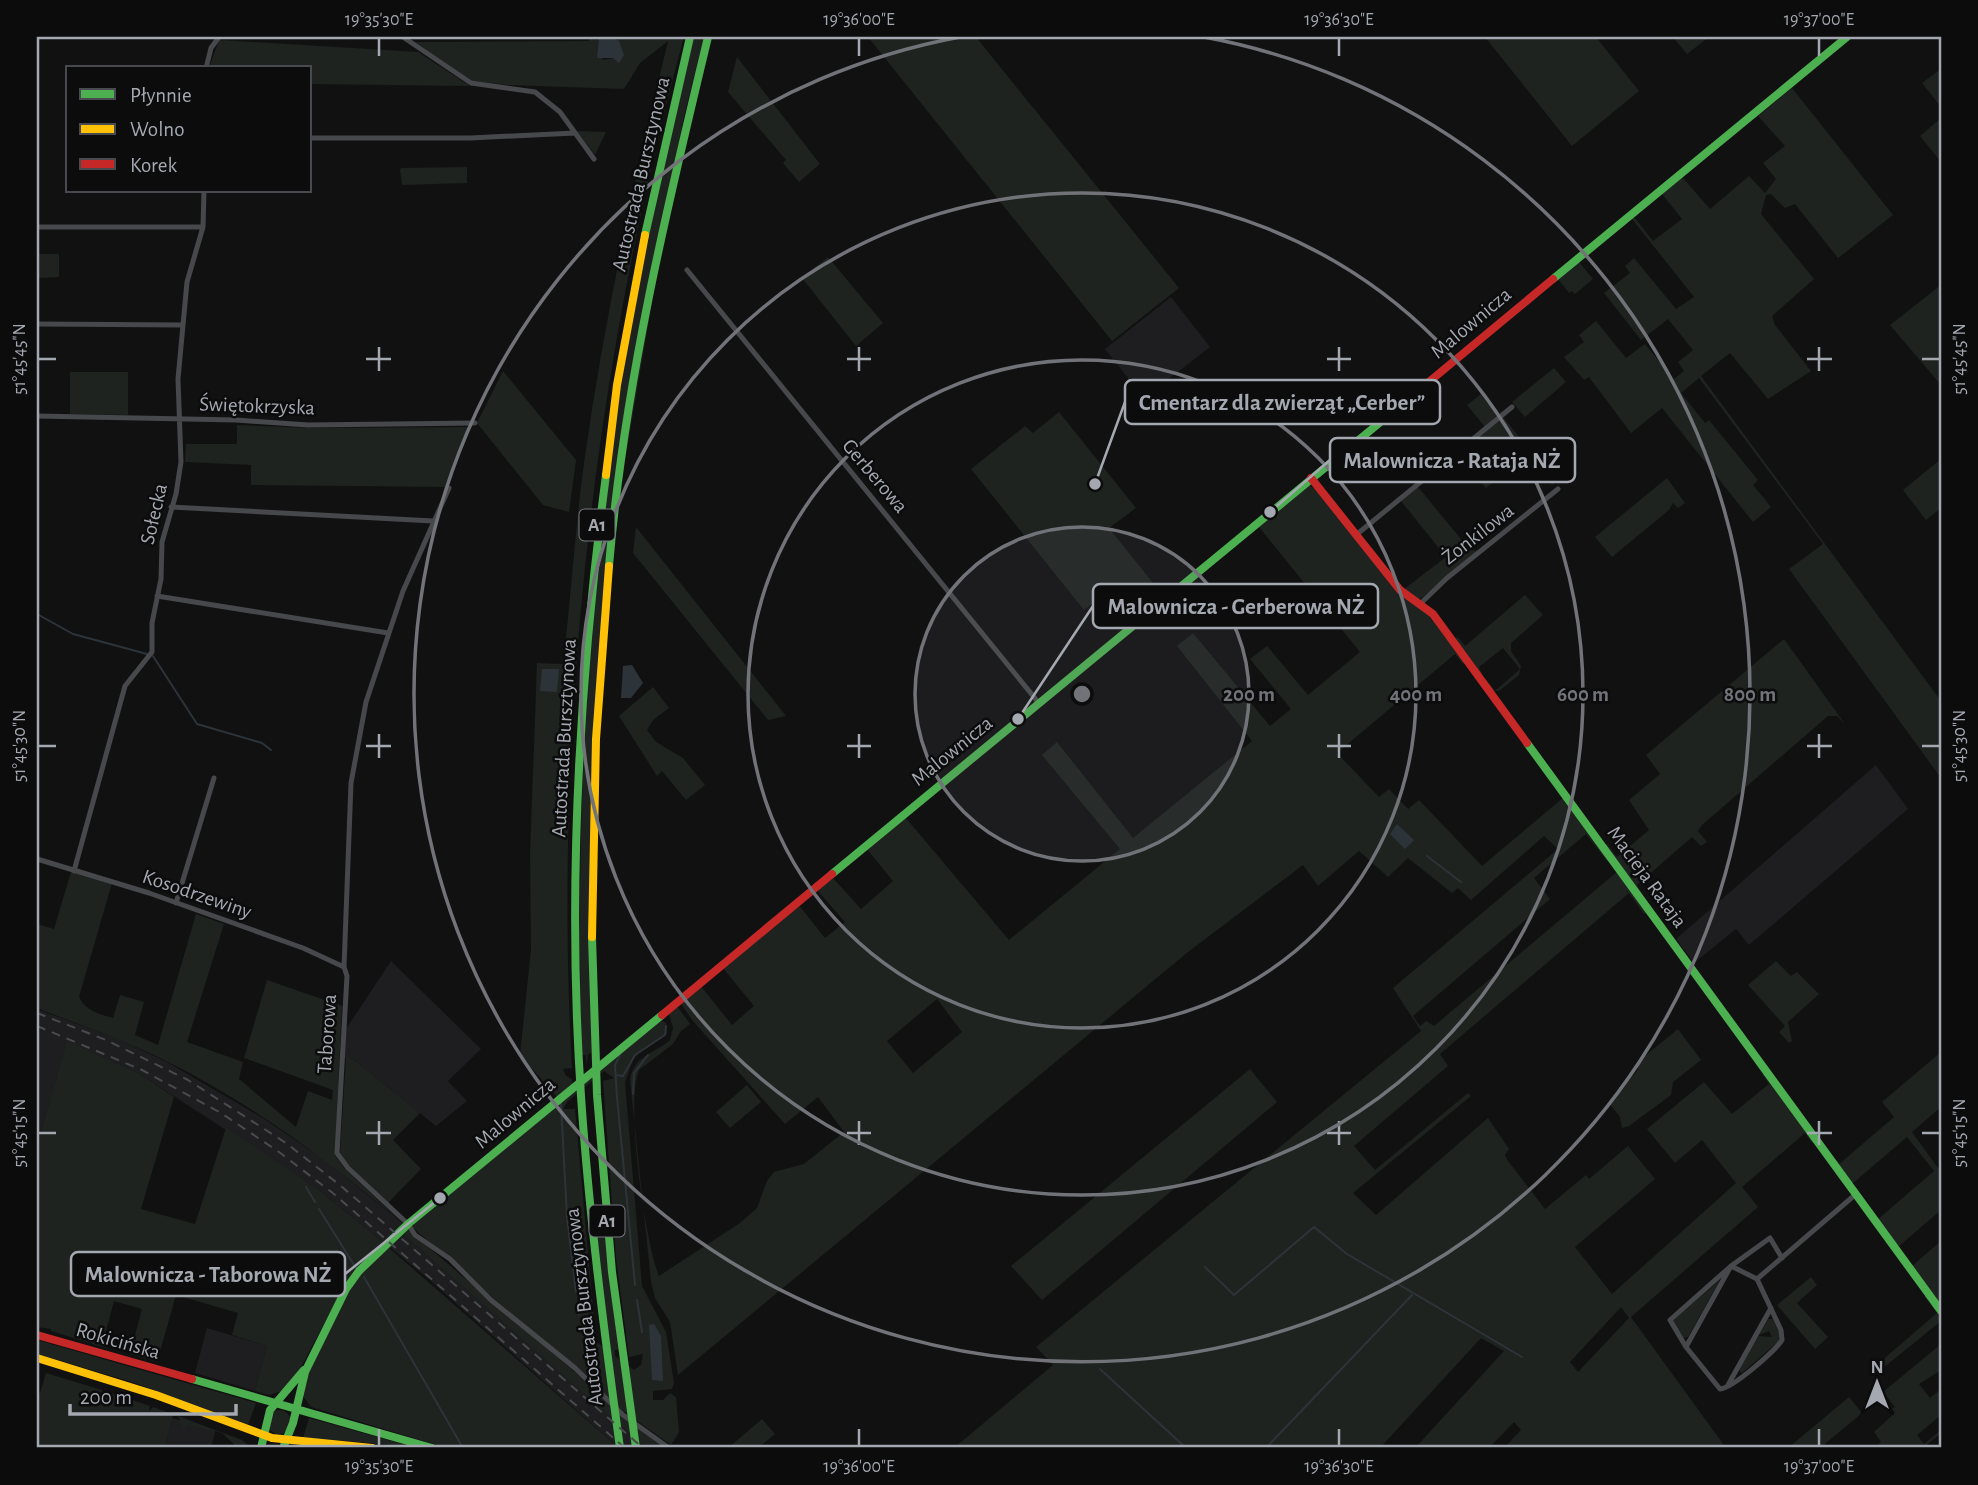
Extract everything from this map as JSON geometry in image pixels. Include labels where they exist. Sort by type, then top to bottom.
[{"type":"main road","name":"Autostrada Bursztynowa","points":[[620,1448],[590,1225],[580,1072],[576,839],[583,684],[594,550],[615,394],[638,261],[691,37]]},
{"type":"main road","name":"Autostrada Bursztynowa","points":[[636,1448],[605,1198],[596,1059],[593,832],[598,698],[609,566],[627,424],[652,276],[708,37]]},
{"type":"main road","name":"Malownicza","points":[[284,1445],[309,1362],[350,1282],[408,1224],[1847,37]]},
{"type":"main road","name":"Macieja Rataja","points":[[1311,478],[1402,592],[1436,617],[1941,1311]]},
{"type":"main road","name":"Rokicińska","points":[[37,1335],[432,1448]]},
{"type":"main road","name":"Rokicińska","points":[[37,1358],[156,1395],[284,1445],[372,1448]]},
{"type":"main road","name":"Malownicza","points":[[274,1404],[309,1362]]},
{"type":"main road","points":[[261,1448],[267,1417],[274,1404]]},
{"type":"street","points":[[206,66],[211,48],[219,37]]},
{"type":"street","points":[[403,37],[471,83],[535,92],[560,112],[594,159]]},
{"type":"street","points":[[312,138],[470,138],[575,133]]},
{"type":"street","name":"Sołecka","points":[[74,871],[125,686],[152,652],[152,623],[162,542],[181,462],[178,379],[187,282],[203,227],[204,192]]},
{"type":"street","points":[[37,227],[203,227]]},
{"type":"street","name":"Gerberowa","points":[[687,270],[1038,702]]},
{"type":"street","points":[[37,324],[183,325]]},
{"type":"street","points":[[1356,535],[1512,407]]},
{"type":"street","name":"Świętokrzyska","points":[[37,416],[308,425],[475,423]]},
{"type":"street","name":"Taborowa","points":[[449,488],[388,633],[366,702],[352,773],[344,967],[347,980],[337,1153],[348,1168],[408,1224],[415,1235],[450,1259],[491,1300],[569,1363],[623,1415],[669,1448]]},
{"type":"street","name":"Żonkilowa","points":[[1419,605],[1447,578],[1558,489]]},
{"type":"street","points":[[171,508],[433,521]]},
{"type":"street","points":[[157,596],[388,633]]},
{"type":"street","points":[[176,903],[210,783],[214,778]]},
{"type":"street","name":"Kosodrzewiny","points":[[37,859],[176,903],[303,948],[344,967]]},
{"type":"street","points":[[1757,1279],[1856,1194]]},
{"type":"street","points":[[1727,1388],[1715,1386],[1671,1327],[1671,1318],[1731,1266],[1770,1238],[1782,1258]]},
{"type":"street","points":[[1727,1388],[1781,1341],[1782,1331],[1757,1279],[1731,1266]]},
{"type":"street","points":[[1686,1347],[1731,1266]]},
{"type":"street","points":[[1727,1388],[1771,1308]]},
{"type":"shaded area","points":[[590,37],[599,40],[603,60],[613,58],[620,48],[619,42],[612,37],[684,37],[653,162],[626,289],[604,418],[587,548],[575,678],[569,809],[568,939],[572,1068],[563,1069],[566,1076],[572,1079],[572,1084],[557,1097],[520,1055],[531,949],[530,855],[537,663],[563,664],[592,410],[610,304],[668,41],[640,63],[624,89],[508,85],[472,81],[415,42],[589,41]]},
{"type":"shaded area","points":[[594,37],[612,37],[619,41],[624,55],[619,63],[613,58],[597,58],[599,40]]},
{"type":"shaded area","points":[[694,37],[704,37],[683,120],[604,584],[591,1053],[588,1054],[586,1066],[586,1055],[582,1055],[580,976],[581,819],[589,661],[603,504],[629,328]]},
{"type":"shaded area","points":[[868,37],[976,37],[1179,288],[1112,341]]},
{"type":"shaded area","points":[[1485,37],[1596,37],[1639,91],[1572,146]]},
{"type":"shaded area","points":[[1673,37],[1709,37],[1687,54]]},
{"type":"shaded area","points":[[219,40],[418,52],[470,86],[312,84],[312,66],[210,66]]},
{"type":"shaded area","points":[[737,57],[820,164],[799,182],[783,163],[786,160],[728,92]]},
{"type":"shaded area","points":[[1941,69],[1941,107],[1922,83]]},
{"type":"shaded area","points":[[1792,88],[1893,215],[1838,258],[1795,204],[1785,208],[1771,194],[1766,195],[1761,214],[1814,279],[1772,316],[1775,325],[1811,371],[1768,399],[1730,353],[1701,376],[1941,701],[1941,778],[1789,569],[1823,544],[1699,378],[1681,393],[1705,423],[1709,420],[1758,480],[1753,485],[1771,507],[1753,522],[1662,408],[1631,433],[1589,377],[1584,380],[1564,357],[1584,342],[1579,335],[1596,321],[1626,358],[1645,344],[1674,379],[1684,371],[1678,362],[1693,350],[1668,319],[1641,340],[1604,293],[1630,273],[1625,266],[1634,258],[1676,309],[1694,297],[1632,219],[1635,218],[1653,241],[1682,219],[1662,194],[1682,177],[1710,209],[1749,176],[1765,193],[1776,179],[1763,163],[1785,146],[1758,116]]},
{"type":"shaded area","points":[[1941,118],[1941,162],[1920,136]]},
{"type":"shaded area","points":[[577,131],[606,132],[595,155]]},
{"type":"shaded area","points":[[467,167],[467,183],[402,185],[402,168]]},
{"type":"shaded area","points":[[37,254],[59,254],[59,277],[37,278]]},
{"type":"shaded area","points":[[828,257],[883,323],[856,346],[802,278]]},
{"type":"shaded area","points":[[1579,262],[1593,279],[1575,294],[1572,291],[1569,293],[1558,279]]},
{"type":"shaded area","points":[[1941,285],[1941,385],[1890,325]]},
{"type":"shaded area","points":[[1171,297],[1210,347],[1144,398],[1105,349]]},
{"type":"shaded area","points":[[1554,368],[1566,382],[1525,417],[1512,402]]},
{"type":"shaded area","points":[[503,371],[576,460],[569,512],[543,505],[477,423]]},
{"type":"shaded area","points":[[70,372],[128,372],[128,415],[70,414]]},
{"type":"shaded area","points":[[1481,394],[1497,414],[1500,412],[1485,427],[1467,405]]},
{"type":"shaded area","points":[[1059,412],[1136,508],[1109,528],[1161,593],[1122,626],[1099,599],[1084,610],[971,469],[1025,426],[1033,433]]},
{"type":"shaded area","points":[[1503,417],[1556,482],[1552,485],[1527,454],[1486,488],[1458,454]]},
{"type":"shaded area","points":[[237,425],[311,428],[471,427],[445,487],[251,485],[251,465],[185,462],[186,444],[237,444]]},
{"type":"shaded area","points":[[1941,459],[1941,508],[1926,520],[1903,490]]},
{"type":"shaded area","points":[[1667,478],[1685,503],[1678,508],[1673,503],[1669,510],[1612,557],[1595,537]]},
{"type":"shaded area","points":[[1309,485],[1320,493],[1393,585],[1435,619],[1466,661],[1463,664],[1455,654],[1337,753],[1379,797],[1389,789],[1408,809],[1419,800],[1482,866],[1564,797],[1608,857],[1607,861],[1586,834],[1534,878],[1550,899],[1413,1016],[1420,1026],[1426,1021],[1434,1026],[1618,871],[1647,912],[1644,914],[1629,893],[1440,1054],[1448,1066],[1354,1146],[1375,1170],[1468,1093],[1471,1096],[1353,1193],[1376,1215],[1488,1118],[1509,1149],[1505,1155],[1508,1161],[1545,1209],[1586,1175],[1589,1179],[1628,1146],[1655,1179],[1575,1247],[1612,1294],[1736,1183],[1702,1140],[1675,1163],[1647,1129],[1704,1082],[1732,1114],[1769,1084],[1762,1074],[1765,1073],[1814,1140],[1812,1143],[1805,1133],[1742,1187],[1758,1207],[1631,1317],[1726,1448],[1504,1448],[1521,1430],[1514,1422],[1489,1448],[1415,1448],[1504,1351],[1481,1338],[1380,1448],[954,1448],[1053,1365],[1036,1347],[1421,1031],[1393,988],[1558,849],[1544,836],[1471,900],[1458,888],[1452,893],[1408,858],[1388,877],[1359,851],[1318,886],[1303,865],[1188,952],[678,1375],[670,1322],[655,1298],[643,1206],[659,1276],[740,1223],[757,1208],[767,1181],[774,1172],[804,1164],[844,1132],[818,1097],[785,1124],[692,1020],[680,1002],[700,985],[732,1025],[754,1006],[722,967],[798,904],[825,938],[845,922],[816,889],[832,877],[861,909],[893,881],[866,848],[905,817],[1009,940],[1120,849],[1042,755],[1057,742],[1133,838],[1252,741],[1177,646],[1193,633],[1270,726],[1291,709],[1250,659],[1267,646],[1308,695],[1360,652],[1259,527]],"holes":[[[937,999],[962,1032],[913,1073],[887,1041]],[[1621,1307],[1629,1318],[1578,1372],[1570,1362]]]},
{"type":"shaded area","points":[[1418,487],[1470,550],[1480,551],[1419,600],[1403,590],[1446,557],[1401,501]]},
{"type":"shaded area","points":[[636,527],[786,716],[768,720],[633,553]]},
{"type":"shaded area","points":[[1525,595],[1543,615],[1511,643],[1511,651],[1521,666],[1519,675],[1499,691],[1495,691],[1520,669],[1503,648],[1479,667],[1483,676],[1456,640],[1457,636],[1465,646]]},
{"type":"shaded area","points":[[1784,639],[1845,724],[1837,716],[1828,716],[1702,825],[1698,831],[1707,842],[1701,846],[1692,837],[1637,885],[1642,895],[1606,846],[1607,844],[1617,857],[1649,830],[1629,800],[1660,774],[1646,755]]},
{"type":"shaded area","points":[[632,665],[643,683],[631,698],[621,698],[623,666]]},
{"type":"shaded area","points":[[542,669],[559,669],[557,692],[540,691]]},
{"type":"shaded area","points":[[653,687],[669,708],[653,720],[647,730],[656,742],[683,758],[705,785],[686,800],[662,771],[657,776],[619,716]]},
{"type":"shaded area","points":[[1876,765],[1908,809],[1749,945],[1736,929],[1694,963],[1676,939]]},
{"type":"shaded area","points":[[1397,824],[1414,840],[1405,849],[1390,834]]},
{"type":"shaded area","points":[[71,872],[112,883],[79,997],[89,1009],[113,1018],[120,995],[144,1002],[135,1035],[158,1045],[196,914],[224,924],[187,1042],[243,1062],[239,1079],[296,1127],[308,1091],[332,1100],[333,1090],[244,1058],[267,980],[342,1006],[335,1155],[344,1168],[401,1222],[288,1134],[198,1077],[118,1039],[37,1008],[37,924],[54,929]]},
{"type":"shaded area","points":[[391,961],[481,1049],[448,1081],[467,1101],[436,1126],[354,1060],[342,1057],[344,1032]]},
{"type":"shaded area","points":[[1776,961],[1791,976],[1797,972],[1819,994],[1788,1022],[1792,1041],[1789,1043],[1779,1032],[1785,1026],[1748,985]]},
{"type":"shaded area","points":[[677,1006],[690,1024],[681,1031],[673,1044],[639,1070],[634,1111],[635,1127],[630,1080],[632,1072],[640,1060],[670,1040],[673,1028],[668,1011]]},
{"type":"shaded area","points":[[37,1009],[118,1039],[167,1062],[263,1118],[326,1161],[401,1222],[407,1229],[403,1234],[648,1448],[619,1448],[424,1275],[320,1191],[138,1073],[67,1042],[37,1146]]},
{"type":"shaded area","points":[[661,1020],[666,1023],[667,1034],[634,1057],[625,1082],[642,1286],[666,1332],[674,1383],[672,1389],[653,1391],[653,1400],[663,1400],[670,1393],[676,1397],[679,1432],[671,1445],[619,1408],[411,1226]],"holes":[[[604,1071],[614,1078],[603,1081],[616,1258],[629,1357],[643,1354],[641,1365],[634,1370],[615,1356],[615,1350],[618,1349],[603,1211],[592,1212],[611,1353],[587,1333],[581,1323],[580,1318],[594,1319],[575,1109],[563,1109],[568,1101]]]},
{"type":"shaded area","points":[[1678,1029],[1701,1060],[1673,1082],[1671,1095],[1629,1126],[1622,1128],[1620,1117],[1609,1103],[1637,1071],[1641,1059]]},
{"type":"shaded area","points":[[67,1041],[138,1073],[174,1097],[141,1209],[195,1224],[226,1128],[320,1191],[383,1242],[345,1284],[297,1375],[282,1391],[269,1395],[255,1391],[267,1346],[232,1335],[238,1313],[176,1295],[157,1362],[130,1354],[142,1309],[114,1301],[102,1346],[112,1350],[51,1329],[37,1327],[37,1146]]},
{"type":"shaded area","points":[[1941,1052],[1941,1107],[1912,1132],[1938,1168],[1941,1166],[1941,1210],[1898,1247],[1877,1220],[1934,1171],[1907,1137],[1852,1184],[1838,1165],[1894,1117],[1882,1102]]},
{"type":"shaded area","points":[[346,1057],[354,1060],[420,1113],[393,1140],[421,1169],[388,1203],[355,1173],[340,1153]]},
{"type":"shaded area","points":[[1250,1069],[1277,1102],[1042,1300],[1011,1266]]},
{"type":"shaded area","points":[[747,1085],[761,1102],[730,1128],[716,1112]]},
{"type":"shaded area","points":[[635,1127],[643,1206],[638,1172]]},
{"type":"shaded area","points":[[407,1229],[575,1372],[620,1415],[666,1448],[644,1446],[402,1233]]},
{"type":"shaded area","points":[[1941,1241],[1941,1305],[1912,1266]]},
{"type":"shaded area","points":[[388,1247],[619,1448],[447,1448],[311,1407],[303,1396],[305,1381],[352,1283]]},
{"type":"shaded area","points":[[1811,1277],[1817,1285],[1797,1303],[1828,1337],[1815,1349],[1777,1305]]},
{"type":"shaded area","points":[[1720,1280],[1688,1337],[1683,1338],[1672,1321]]},
{"type":"shaded area","points":[[1928,1295],[1941,1314],[1941,1321],[1883,1368],[1879,1363],[1937,1313],[1924,1296]]},
{"type":"shaded area","points":[[1768,1319],[1773,1319],[1780,1333],[1779,1341],[1742,1373],[1739,1370],[1758,1336],[1772,1337],[1769,1331],[1759,1335]]},
{"type":"shaded area","points":[[654,1324],[661,1336],[663,1381],[652,1380],[649,1325]]},
{"type":"shaded area","points":[[207,1328],[267,1346],[255,1391],[195,1373]]},
{"type":"shaded area","points":[[37,1340],[256,1403],[248,1425],[135,1383],[37,1354]]},
{"type":"shaded area","points":[[1941,1344],[1941,1370],[1919,1384],[1930,1398],[1941,1389],[1941,1415],[1917,1435],[1924,1444],[1941,1430],[1941,1433],[1923,1448],[1874,1448],[1881,1442],[1874,1432],[1895,1413],[1892,1409],[1895,1407],[1883,1392]]},
{"type":"shaded area","points":[[46,1373],[102,1390],[101,1397],[104,1397],[105,1391],[150,1406],[149,1411],[153,1407],[173,1414],[165,1448],[37,1448],[37,1392],[40,1393]]},
{"type":"shaded area","points":[[1849,1397],[1862,1413],[1820,1448],[1788,1448]]},
{"type":"shaded area","points":[[279,1410],[290,1417],[291,1422],[284,1433],[279,1434],[268,1427],[267,1422],[274,1411]]},
{"type":"shaded area","points":[[178,1416],[242,1440],[251,1448],[238,1448],[222,1433],[215,1431],[211,1448],[213,1431],[188,1425],[184,1429]]},
{"type":"shaded area","points":[[172,1418],[214,1430],[211,1448],[165,1448]]},
{"type":"shaded area","points":[[309,1418],[406,1445],[406,1446],[303,1438]]},
{"type":"shaded area","points":[[762,1419],[775,1434],[758,1448],[728,1448]]},
{"type":"waterway","points":[[37,614],[73,634],[147,654]]},
{"type":"waterway","points":[[153,656],[197,724],[262,743],[271,750]]},
{"type":"waterway","points":[[1427,856],[1461,882]]},
{"type":"waterway","points":[[616,1075],[623,1076],[635,1055],[665,1035],[666,1026]]},
{"type":"waterway","points":[[620,1055],[615,1065],[617,1097],[635,1285]]},
{"type":"waterway","points":[[633,1094],[634,1073],[648,1055]]},
{"type":"waterway","points":[[561,1104],[567,1217],[576,1292]]},
{"type":"waterway","points":[[306,1187],[315,1202]]},
{"type":"waterway","points":[[319,1209],[356,1268]]},
{"type":"waterway","points":[[1205,1267],[1234,1295],[1314,1227],[1347,1254],[1522,1357]]},
{"type":"waterway","points":[[364,1277],[463,1448]]},
{"type":"waterway","points":[[1266,1448],[1412,1295]]},
{"type":"waterway","points":[[637,1300],[642,1332]]},
{"type":"waterway","points":[[578,1306],[579,1314]]},
{"type":"waterway","points":[[1100,1369],[1186,1448]]},
{"type":"railway","points":[[37,1013],[106,1040],[188,1080],[286,1143],[341,1186],[643,1448]]},
{"type":"railway","points":[[37,1026],[142,1070],[221,1113],[279,1152],[334,1194],[625,1448]]},
{"type":"traffic: fast","points":[[645,235],[690,37]]},
{"type":"traffic: fast","points":[[609,566],[625,432],[648,300],[708,37]]},
{"type":"traffic: fast","points":[[1553,279],[1847,37]]},
{"type":"traffic: fast","points":[[832,874],[1389,415]]},
{"type":"traffic: fast","points":[[606,475],[583,707],[578,785],[575,941],[584,1140],[620,1448]]},
{"type":"traffic: fast","points":[[1527,743],[1941,1311]]},
{"type":"traffic: fast","points":[[592,937],[597,1095],[612,1272],[636,1448]]},
{"type":"traffic: fast","points":[[283,1448],[293,1423],[305,1372],[346,1289],[359,1271],[408,1224],[662,1015]]},
{"type":"traffic: fast","points":[[261,1448],[270,1410],[304,1370]]},
{"type":"traffic: fast","points":[[192,1379],[432,1448]]},
{"type":"traffic: slow","points":[[606,475],[617,385],[645,235]]},
{"type":"traffic: slow","points":[[592,937],[596,739],[609,566]]},
{"type":"traffic: slow","points":[[37,1358],[156,1395],[272,1438],[372,1448]]},
{"type":"traffic: jam","points":[[1389,415],[1553,279]]},
{"type":"traffic: jam","points":[[1311,478],[1400,590],[1433,614],[1527,743]]},
{"type":"traffic: jam","points":[[662,1015],[832,874]]},
{"type":"traffic: jam","points":[[37,1335],[192,1379]]},
{"type":"place","name":"Cmentarz dla zwierząt „Cerber”","points":[[1095,484]]},
{"type":"place","name":"Malownicza - Rataja NŻ","points":[[1270,512]]},
{"type":"place","name":"Malownicza - Gerberowa NŻ","points":[[1018,719]]},
{"type":"place","name":"Malownicza - Taborowa NŻ","points":[[440,1198]]}]
